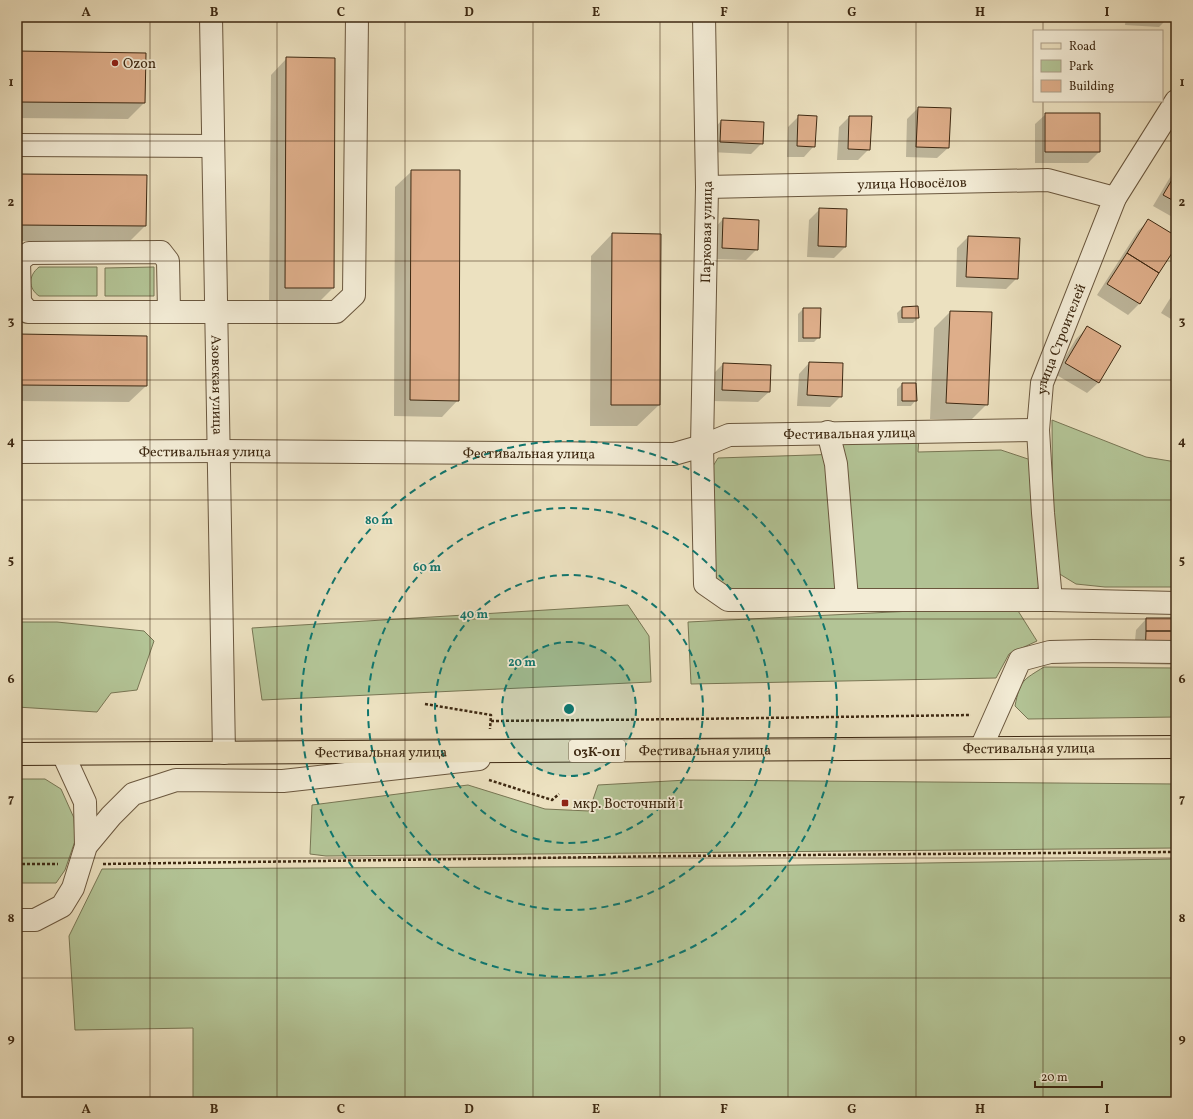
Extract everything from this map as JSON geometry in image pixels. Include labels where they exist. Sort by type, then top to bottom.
[{"type":"main road","name":"Фестивальная улица","points":[[17,754],[1176,747]]},
{"type":"street","name":"Азовская улица","points":[[210,17],[224,753]]},
{"type":"street","points":[[169,312],[168,261],[161,252],[30,253],[19,261],[20,302],[28,312],[169,312],[216,312],[336,312],[354,295],[357,17]]},
{"type":"street","points":[[698,17],[704,17]]},
{"type":"street","name":"Парковая улица","points":[[704,17],[707,187],[702,446],[705,584],[728,600],[847,599]]},
{"type":"street","name":"улица Строителей","points":[[1051,600],[1043,513],[1038,430],[1042,383],[1115,198],[1176,101]]},
{"type":"street","points":[[17,145],[213,146]]},
{"type":"street","name":"улица Новосёлов","points":[[707,187],[1048,180],[1115,198]]},
{"type":"street","name":"Фестивальная улица","points":[[17,452],[219,451],[674,454],[702,446],[729,435],[828,432],[1038,430]]},
{"type":"street","points":[[828,432],[836,464],[847,599],[1051,600],[1176,603]]},
{"type":"street","points":[[981,748],[1020,660],[1050,652],[1176,652]]},
{"type":"street","points":[[17,920],[35,920],[62,906],[73,888],[84,855],[111,816],[133,794],[176,780],[283,781],[550,751]]},
{"type":"street","points":[[63,754],[85,802],[84,855]]},
{"type":"path","points":[[491,721],[996,715]]},
{"type":"path","points":[[17,864],[84,855],[693,856],[1176,852]]},
{"type":"green space","points":[[39,267],[97,267],[97,296],[39,296],[35,293],[31,286],[31,278]]},
{"type":"green space","points":[[154,267],[154,296],[105,296],[105,268]]},
{"type":"green space","points":[[1052,420],[1146,457],[1176,462],[1176,587],[1105,587],[1076,584],[1058,573],[1053,543]]},
{"type":"green space","points":[[919,436],[918,452],[1001,450],[1031,460],[1042,581],[1033,595],[728,593],[710,577],[710,471],[718,458],[842,454],[842,438]]},
{"type":"green space","points":[[628,605],[649,636],[651,682],[262,700],[252,628]]},
{"type":"green space","points":[[1015,606],[1037,641],[1009,654],[996,678],[691,684],[688,622]]},
{"type":"green space","points":[[17,622],[57,622],[144,631],[154,641],[137,690],[111,693],[97,712],[17,707]]},
{"type":"green space","points":[[1044,667],[1176,668],[1176,717],[1028,719],[1015,706],[1019,691],[1027,678]]},
{"type":"green space","points":[[17,779],[45,779],[61,789],[74,818],[75,841],[65,870],[56,883],[17,883]]},
{"type":"green space","points":[[687,780],[1176,784],[1176,848],[326,856],[310,854],[312,805],[468,785],[545,809],[589,811],[598,785]]},
{"type":"green space","points":[[1176,859],[1176,1102],[193,1102],[193,1028],[75,1030],[69,936],[102,869],[737,866]]},
{"type":"building","points":[[17,51],[146,53],[145,103],[17,102]]},
{"type":"building","points":[[286,57],[335,58],[334,288],[285,288]]},
{"type":"building","points":[[918,107],[951,108],[949,148],[916,147]]},
{"type":"building","points":[[1045,113],[1100,113],[1100,152],[1045,152]]},
{"type":"building","points":[[798,115],[817,116],[815,147],[797,146]]},
{"type":"building","points":[[849,116],[872,116],[870,150],[848,149]]},
{"type":"building","points":[[721,120],[764,122],[763,144],[720,142]]},
{"type":"building","points":[[411,170],[460,170],[459,401],[410,400]]},
{"type":"building","points":[[1176,173],[1176,202],[1163,195]]},
{"type":"building","points":[[17,174],[147,175],[146,226],[17,225]]},
{"type":"building","points":[[819,208],[847,209],[846,247],[818,246]]},
{"type":"building","points":[[723,218],[759,220],[758,250],[722,248]]},
{"type":"building","points":[[1148,219],[1176,236],[1176,247],[1159,273],[1127,253]]},
{"type":"building","points":[[612,233],[661,234],[660,405],[611,405]]},
{"type":"building","points":[[968,236],[1020,238],[1018,279],[966,277]]},
{"type":"building","points":[[1127,253],[1159,273],[1140,304],[1107,284]]},
{"type":"building","points":[[1176,294],[1176,304],[1171,301]]},
{"type":"building","points":[[918,306],[919,318],[902,318],[902,307]]},
{"type":"building","points":[[803,308],[821,308],[820,338],[803,338]]},
{"type":"building","points":[[950,311],[992,312],[988,405],[946,403]]},
{"type":"building","points":[[1087,326],[1121,346],[1099,383],[1065,363]]},
{"type":"building","points":[[17,334],[147,336],[147,386],[17,385]]},
{"type":"building","points":[[809,362],[843,363],[842,397],[807,395]]},
{"type":"building","points":[[723,363],[771,365],[770,392],[722,390]]},
{"type":"building","points":[[902,383],[916,383],[917,401],[902,401]]},
{"type":"building","points":[[1146,618],[1176,618],[1176,631],[1146,631]]},
{"type":"building","points":[[1146,631],[1176,631],[1176,660],[1145,659]]},
{"type":"place","name":"Ozon","points":[[115,63]]},
{"type":"place","name":"мкр. Восточный 1","points":[[565,803]]}]
